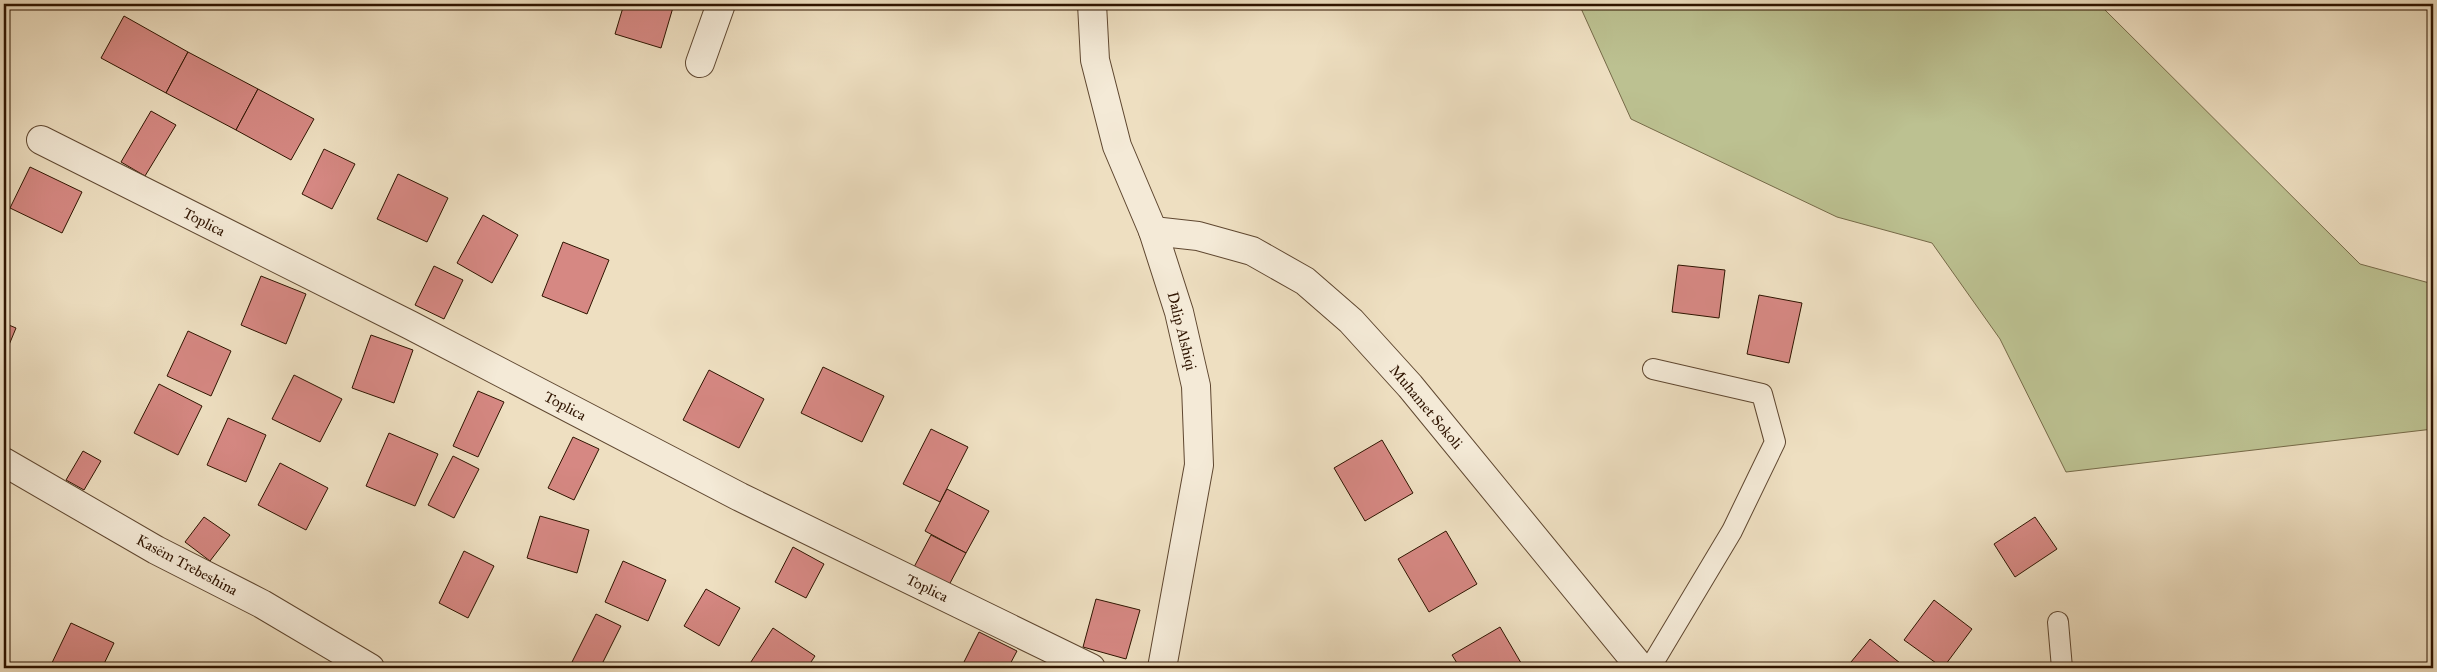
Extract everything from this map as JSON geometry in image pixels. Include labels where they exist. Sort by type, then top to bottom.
[{"type":"street","points":[[700,63],[721,4]]},
{"type":"street","name":"Dalip Alshiqi","points":[[1092,4],[1095,60],[1117,146],[1153,231],[1179,312],[1196,386],[1199,464],[1162,668]]},
{"type":"street","name":"Toplica","points":[[41,140],[410,324],[740,497],[1091,668]]},
{"type":"street","name":"Muhamet Sokoli","points":[[1153,231],[1198,236],[1252,251],[1305,281],[1351,322],[1410,386],[1641,668]]},
{"type":"street","name":"Kasëm Trebeshina","points":[[4,462],[156,550],[262,604],[370,668]]},
{"type":"lane","points":[[1650,668],[1732,531],[1775,442],[1762,394],[1653,369]]},
{"type":"lane","points":[[2058,622],[2062,668]]},
{"type":"green space","points":[[1579,4],[2099,4],[2360,264],[2433,284],[2433,429],[2066,472],[2000,339],[1932,243],[1837,217],[1631,119]]},
{"type":"building","points":[[624,4],[674,4],[661,48],[615,34]]},
{"type":"building","points":[[124,16],[188,52],[166,93],[101,58]]},
{"type":"building","points":[[188,52],[258,89],[236,130],[166,93]]},
{"type":"building","points":[[258,89],[314,119],[291,160],[236,130]]},
{"type":"building","points":[[151,111],[176,125],[145,176],[121,162]]},
{"type":"building","points":[[324,149],[355,164],[332,209],[302,194]]},
{"type":"building","points":[[30,167],[82,192],[62,233],[10,208]]},
{"type":"building","points":[[398,174],[448,198],[427,242],[377,219]]},
{"type":"building","points":[[483,215],[518,235],[492,283],[457,263]]},
{"type":"building","points":[[563,242],[609,260],[587,314],[542,296]]},
{"type":"building","points":[[1678,265],[1725,270],[1719,318],[1672,312]]},
{"type":"building","points":[[434,266],[463,280],[444,319],[415,305]]},
{"type":"building","points":[[261,276],[306,294],[286,344],[241,325]]},
{"type":"building","points":[[1759,295],[1802,303],[1789,363],[1747,354]]},
{"type":"building","points":[[4,323],[16,328],[4,357]]},
{"type":"building","points":[[188,331],[231,351],[211,396],[167,376]]},
{"type":"building","points":[[371,335],[413,350],[394,403],[352,388]]},
{"type":"building","points":[[823,367],[884,396],[862,442],[801,413]]},
{"type":"building","points":[[709,370],[764,399],[739,448],[683,420]]},
{"type":"building","points":[[294,375],[342,399],[320,442],[272,419]]},
{"type":"building","points":[[159,384],[202,406],[178,455],[134,433]]},
{"type":"building","points":[[478,391],[504,402],[478,457],[453,446]]},
{"type":"building","points":[[228,418],[266,435],[246,482],[207,465]]},
{"type":"building","points":[[931,429],[968,447],[940,502],[903,484]]},
{"type":"building","points":[[389,433],[438,454],[415,506],[366,486]]},
{"type":"building","points":[[573,437],[599,449],[574,500],[548,488]]},
{"type":"building","points":[[1382,440],[1413,493],[1365,521],[1334,468]]},
{"type":"building","points":[[83,451],[101,461],[84,490],[66,480]]},
{"type":"building","points":[[453,456],[479,469],[454,518],[428,505]]},
{"type":"building","points":[[280,463],[328,488],[306,530],[258,505]]},
{"type":"building","points":[[947,489],[989,511],[966,553],[925,531]]},
{"type":"building","points":[[540,516],[589,530],[577,573],[527,558]]},
{"type":"building","points":[[204,517],[230,535],[210,561],[185,542]]},
{"type":"building","points":[[2035,517],[2057,549],[2015,577],[1994,544]]},
{"type":"building","points":[[1446,531],[1477,584],[1429,612],[1398,559]]},
{"type":"building","points":[[931,535],[966,553],[949,585],[914,567]]},
{"type":"building","points":[[793,547],[824,564],[806,598],[775,582]]},
{"type":"building","points":[[464,551],[494,566],[468,618],[439,603]]},
{"type":"building","points":[[623,561],[666,580],[648,621],[605,602]]},
{"type":"building","points":[[706,589],[740,608],[719,646],[684,626]]},
{"type":"building","points":[[1096,599],[1140,610],[1126,659],[1083,647]]},
{"type":"building","points":[[1934,600],[1972,629],[1943,668],[1904,640]]},
{"type":"building","points":[[596,614],[621,626],[600,668],[584,668],[572,662]]},
{"type":"building","points":[[71,623],[114,643],[102,668],[50,667]]},
{"type":"building","points":[[1500,627],[1524,668],[1460,668],[1452,655]]},
{"type":"building","points":[[773,628],[815,656],[807,668],[747,668]]},
{"type":"building","points":[[979,632],[1017,651],[1008,668],[961,668]]},
{"type":"building","points":[[1870,639],[1905,667],[1846,668]]}]
